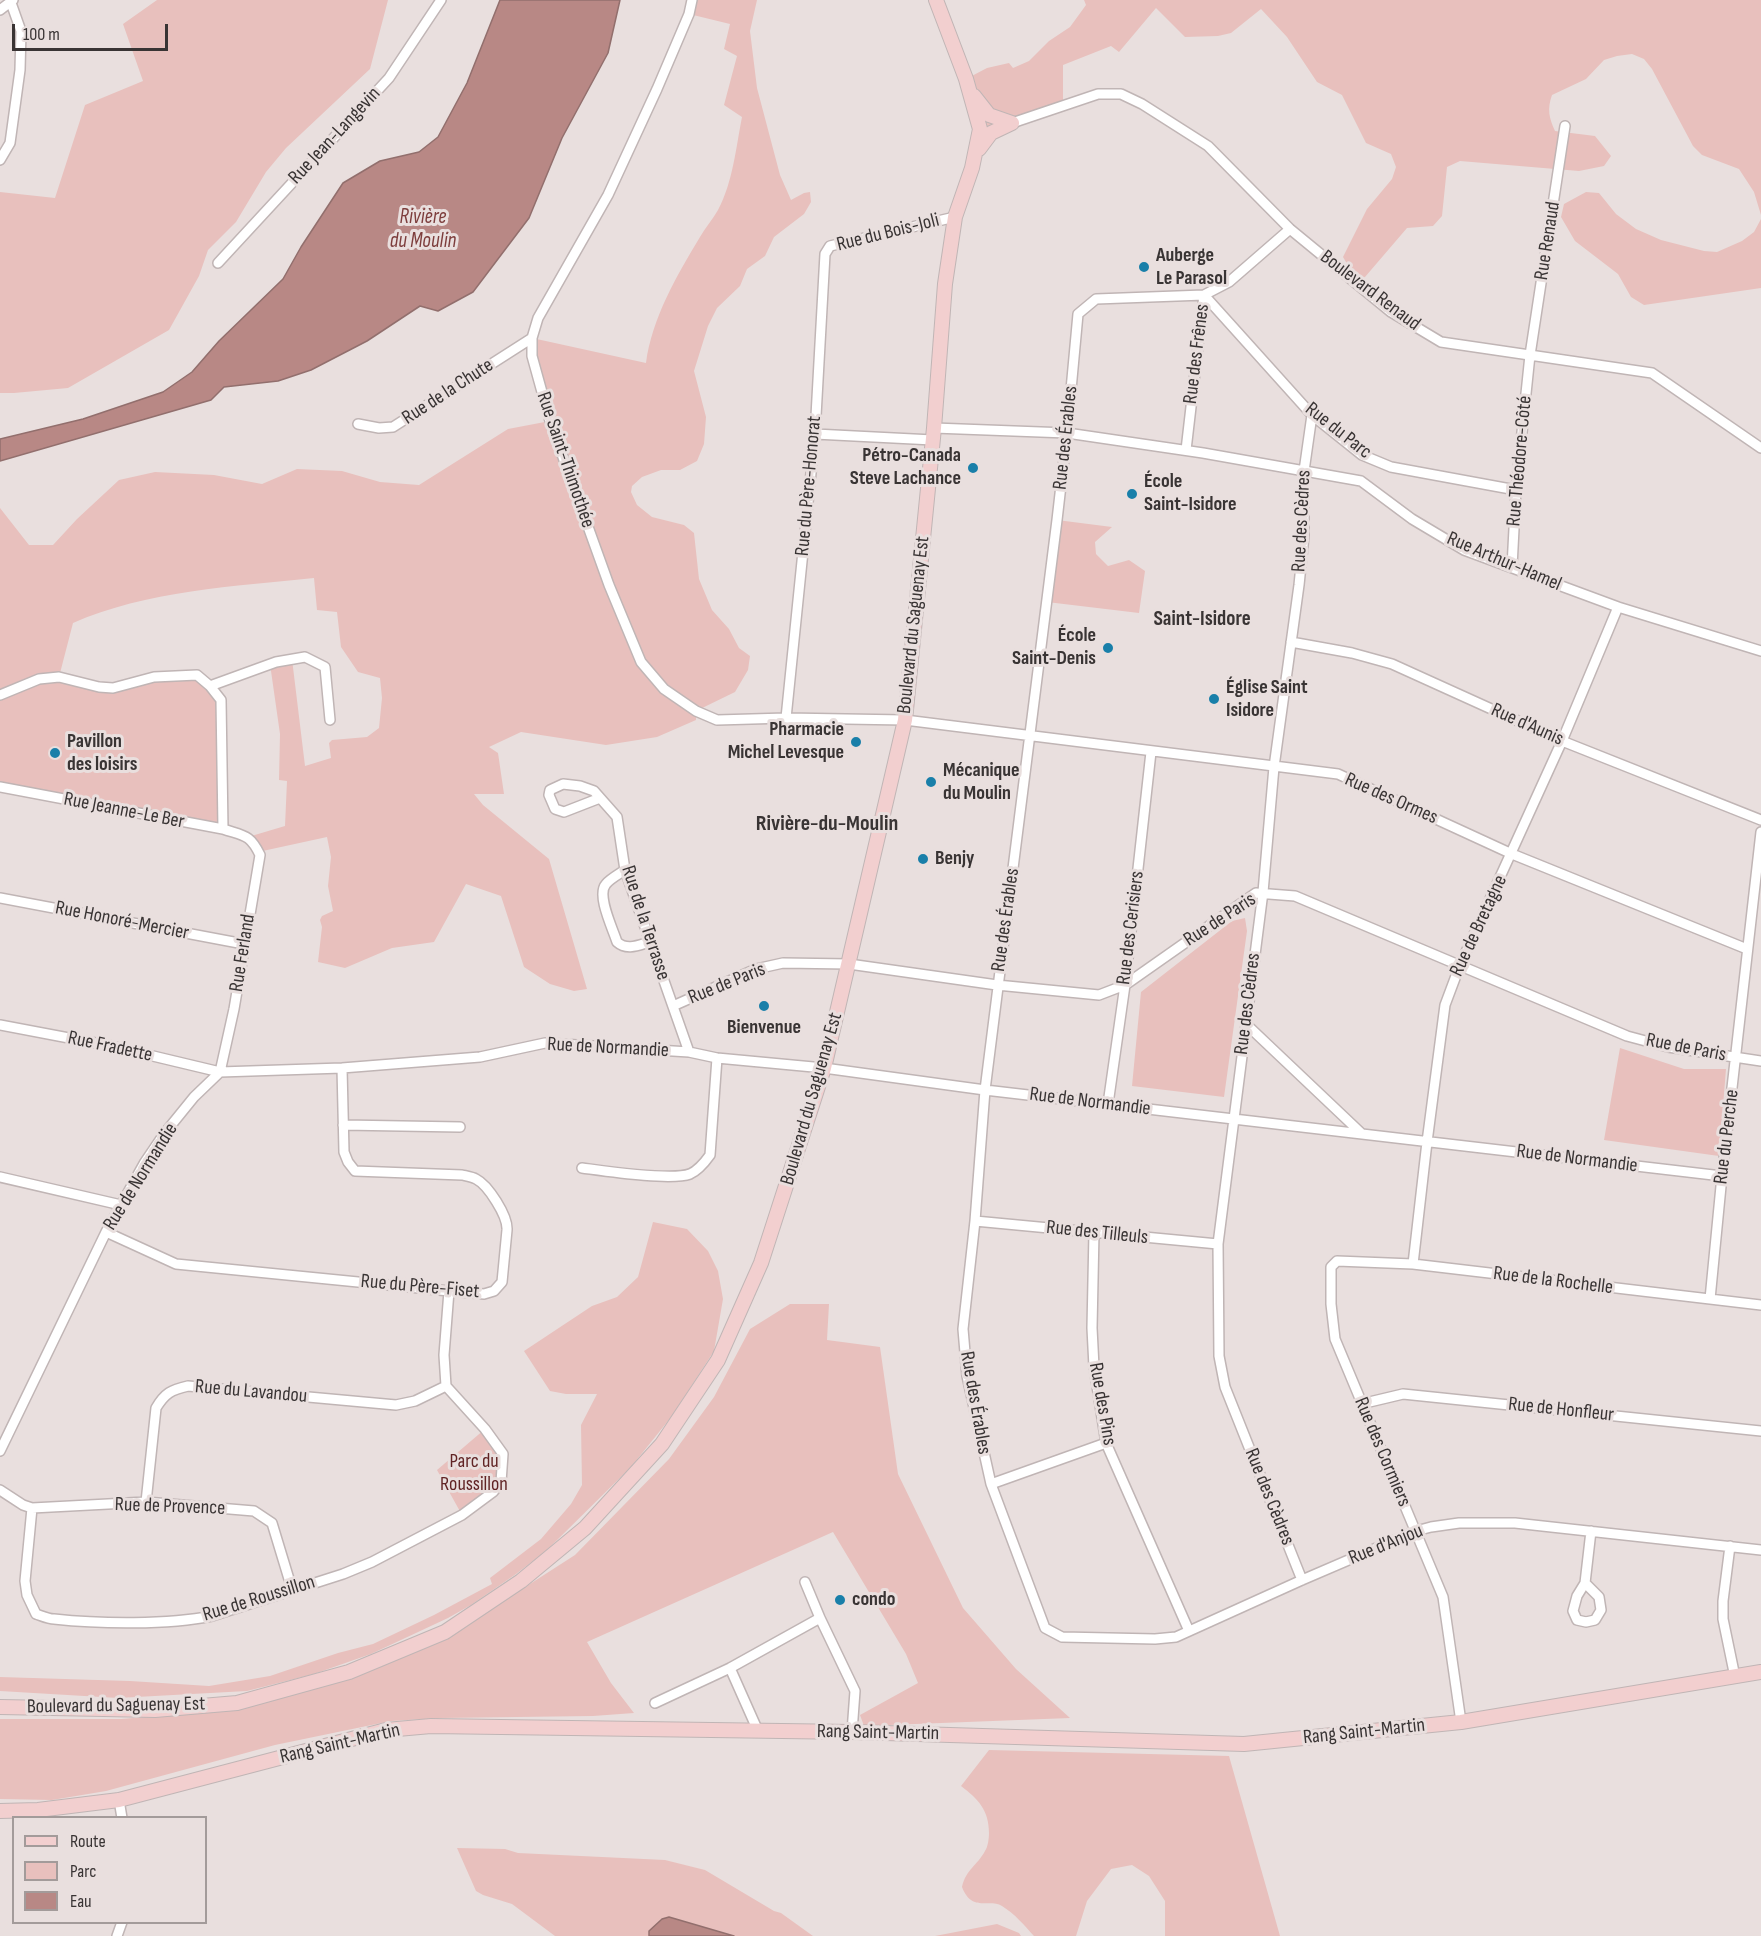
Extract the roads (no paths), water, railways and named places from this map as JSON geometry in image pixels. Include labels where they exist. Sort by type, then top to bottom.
[{"type":"main road","name":"Boulevard du Saguenay Est","points":[[0,1707],[155,1710],[237,1703],[349,1672],[445,1632],[521,1581],[585,1527],[662,1444],[718,1360],[761,1263],[825,1068],[905,720],[945,284],[955,217],[972,168],[980,129],[966,79],[936,0]]},
{"type":"main road","points":[[966,79],[976,99],[989,115],[1012,123]]},
{"type":"main road","points":[[972,168],[981,145],[991,133],[1012,123]]},
{"type":"main road","name":"Rang Saint-Martin","points":[[0,1811],[38,1810],[119,1800],[386,1730],[431,1726],[852,1732],[1244,1744],[1461,1722],[1761,1672]]},
{"type":"street","name":"Rue Jean-Langevin","points":[[218,263],[389,78],[441,0]]},
{"type":"street","name":"Rue Saint-Thimothée","points":[[692,0],[689,14],[657,89],[608,195],[538,318],[532,338],[532,356],[550,421],[609,585],[641,662],[664,689],[696,711],[717,720],[786,718],[905,720]]},
{"type":"street","points":[[0,10],[11,1],[21,31],[20,70],[10,142],[0,159]]},
{"type":"street","name":"Boulevard Renaud","points":[[1012,123],[1098,94],[1121,94],[1142,104],[1208,146],[1290,229],[1391,312],[1441,342],[1652,373],[1761,448]]},
{"type":"street","name":"Rue Renaud","points":[[1530,355],[1565,126]]},
{"type":"street","name":"Rue du Bois-Joli","points":[[825,254],[830,246],[955,217]]},
{"type":"street","name":"Rue des Frênes","points":[[1186,450],[1204,295],[1229,282],[1290,229]]},
{"type":"street","name":"Rue du Père-Honorat","points":[[786,718],[814,434],[825,254]]},
{"type":"street","name":"Rue du Parc","points":[[1204,295],[1312,415],[1362,455],[1391,467],[1516,490]]},
{"type":"street","name":"Rue des Érables","points":[[1062,1637],[1045,1628],[991,1484],[966,1376],[963,1329],[975,1221],[985,1090],[1031,734],[1067,433],[1078,314],[1096,299],[1204,295]]},
{"type":"street","name":"Rue de la Chute","points":[[358,424],[379,428],[393,427],[532,338]]},
{"type":"street","name":"Rue Théodore-Côté","points":[[1512,567],[1516,490],[1530,355]]},
{"type":"street","name":"Rue des Cèdres","points":[[1302,1580],[1225,1387],[1219,1356],[1218,1244],[1263,892],[1274,767],[1304,536],[1304,471],[1312,415]]},
{"type":"street","name":"Rue Arthur-Hamel","points":[[814,434],[1067,433],[1186,450],[1361,481],[1412,519],[1464,550],[1618,607],[1761,651]]},
{"type":"street","name":"Rue de Bretagne","points":[[1413,1264],[1444,1005],[1562,741],[1618,607]]},
{"type":"street","name":"Rue d'Aunis","points":[[1291,642],[1352,653],[1392,664],[1562,741],[1761,820]]},
{"type":"street","points":[[210,686],[276,662],[304,657],[325,667],[330,720]]},
{"type":"street","points":[[0,695],[39,679],[59,677],[99,687],[113,688],[154,677],[197,675],[220,699],[223,829]]},
{"type":"street","name":"Rue des Ormes","points":[[905,720],[1338,774],[1512,854],[1747,950]]},
{"type":"street","name":"Rue des Cerisiers","points":[[1108,1104],[1125,985],[1151,752]]},
{"type":"street","name":"Rue de la Terrasse","points":[[600,798],[564,812],[555,809],[549,795],[550,790],[563,784],[580,786],[594,791],[617,817],[625,870],[689,1052]]},
{"type":"street","name":"Rue Jeanne-Le Ber","points":[[0,787],[223,829],[248,837]]},
{"type":"street","name":"Rue du Perche","points":[[1710,1299],[1761,832]]},
{"type":"street","name":"Rue Ferland","points":[[220,1072],[234,1009],[260,855],[248,837]]},
{"type":"street","points":[[625,870],[605,884],[602,892],[617,942],[622,947],[650,942]]},
{"type":"street","name":"Rue de Paris","points":[[673,1006],[756,969],[783,963],[849,964],[997,985],[1099,995],[1125,985],[1256,893],[1263,892],[1295,896],[1628,1036],[1668,1047],[1761,1061]]},
{"type":"street","name":"Rue Honoré-Mercier","points":[[0,898],[244,944]]},
{"type":"street","points":[[1246,1024],[1361,1133]]},
{"type":"street","name":"Rue Fradette","points":[[0,1025],[111,1046],[220,1072]]},
{"type":"street","name":"Rue de Normandie","points":[[0,1451],[106,1232],[145,1162],[194,1097],[220,1072],[342,1068],[480,1058],[544,1043],[689,1052],[717,1058],[825,1068],[985,1090],[1722,1176]]},
{"type":"street","points":[[582,1168],[674,1177],[690,1174],[702,1165],[710,1155],[717,1058]]},
{"type":"street","name":"Rue du Père-Fiset","points":[[106,1232],[176,1264],[484,1294],[494,1291],[502,1282],[508,1222],[501,1207],[478,1179],[462,1175],[355,1171],[344,1152],[342,1068]]},
{"type":"street","points":[[343,1125],[460,1127]]},
{"type":"street","points":[[0,1177],[121,1205]]},
{"type":"street","name":"Rue des Tilleuls","points":[[975,1221],[1218,1244]]},
{"type":"street","name":"Rue des Pins","points":[[1094,1232],[1092,1328],[1094,1366],[1106,1443],[1189,1631]]},
{"type":"street","name":"Rue des Cormiers","points":[[1345,1262],[1337,1261],[1331,1267],[1335,1340],[1443,1598],[1461,1722]]},
{"type":"street","name":"Rue de la Rochelle","points":[[1345,1262],[1413,1264],[1761,1305]]},
{"type":"street","points":[[446,1386],[444,1355],[449,1291]]},
{"type":"street","name":"Rue du Lavandou","points":[[146,1502],[156,1408],[163,1396],[176,1389],[188,1386],[396,1405],[415,1401],[446,1386]]},
{"type":"street","name":"Rue de Roussillon","points":[[32,1508],[25,1581],[27,1595],[36,1614],[52,1619],[121,1622],[191,1620],[213,1616],[344,1574],[372,1562],[462,1515],[493,1492],[501,1482],[503,1454],[485,1429],[446,1386]]},
{"type":"street","name":"Rue de Honfleur","points":[[1362,1404],[1403,1394],[1761,1431]]},
{"type":"street","points":[[991,1484],[1106,1443]]},
{"type":"street","points":[[0,1490],[32,1508]]},
{"type":"street","name":"Rue de Provence","points":[[32,1508],[146,1502],[254,1511],[272,1523],[292,1589]]},
{"type":"street","name":"Rue d'Anjou","points":[[1062,1637],[1155,1639],[1176,1637],[1416,1531],[1459,1523],[1515,1522],[1761,1550]]},
{"type":"street","points":[[1585,1583],[1591,1531]]},
{"type":"street","points":[[1730,1546],[1723,1619],[1735,1677]]},
{"type":"street","points":[[805,1582],[855,1691],[852,1732]]},
{"type":"street","points":[[656,1703],[730,1668],[820,1618]]},
{"type":"street","points":[[730,1668],[758,1731]]},
{"type":"street","points":[[119,1800],[122,1816]]},
{"type":"water","name":"Rivière du Moulin","points":[[500,0],[620,0],[608,53],[562,138],[529,218],[473,292],[438,311],[420,306],[367,341],[311,370],[278,381],[224,387],[211,400],[0,461],[0,439],[83,419],[163,392],[192,372],[219,341],[283,279],[343,183],[380,161],[419,152],[438,137],[467,83]]},
{"type":"water","points":[[669,1917],[734,1936],[649,1936],[649,1931],[662,1919]]},
{"type":"place","name":"Auberge Le Parasol","points":[[1144,267]]},
{"type":"place","name":"Pétro-Canada Steve Lachance","points":[[973,468]]},
{"type":"place","name":"École Saint-Isidore","points":[[1132,494]]},
{"type":"place","name":"École Saint-Denis","points":[[1108,648]]},
{"type":"place","name":"Église Saint Isidore","points":[[1214,699]]},
{"type":"place","name":"Pharmacie Michel Levesque","points":[[856,742]]},
{"type":"place","name":"Pavillon des loisirs","points":[[55,753]]},
{"type":"place","name":"Mécanique du Moulin","points":[[931,782]]},
{"type":"place","name":"Benjy","points":[[923,859]]},
{"type":"place","name":"Bienvenue","points":[[764,1006]]},
{"type":"place","name":"condo","points":[[840,1600]]},
{"type":"district","name":"Saint-Isidore","points":[[1202,620]]},
{"type":"district","name":"Rivière-du-Moulin","points":[[827,824]]},
{"type":"park label","name":"Parc du Roussillon","points":[[474,1474]]}]
